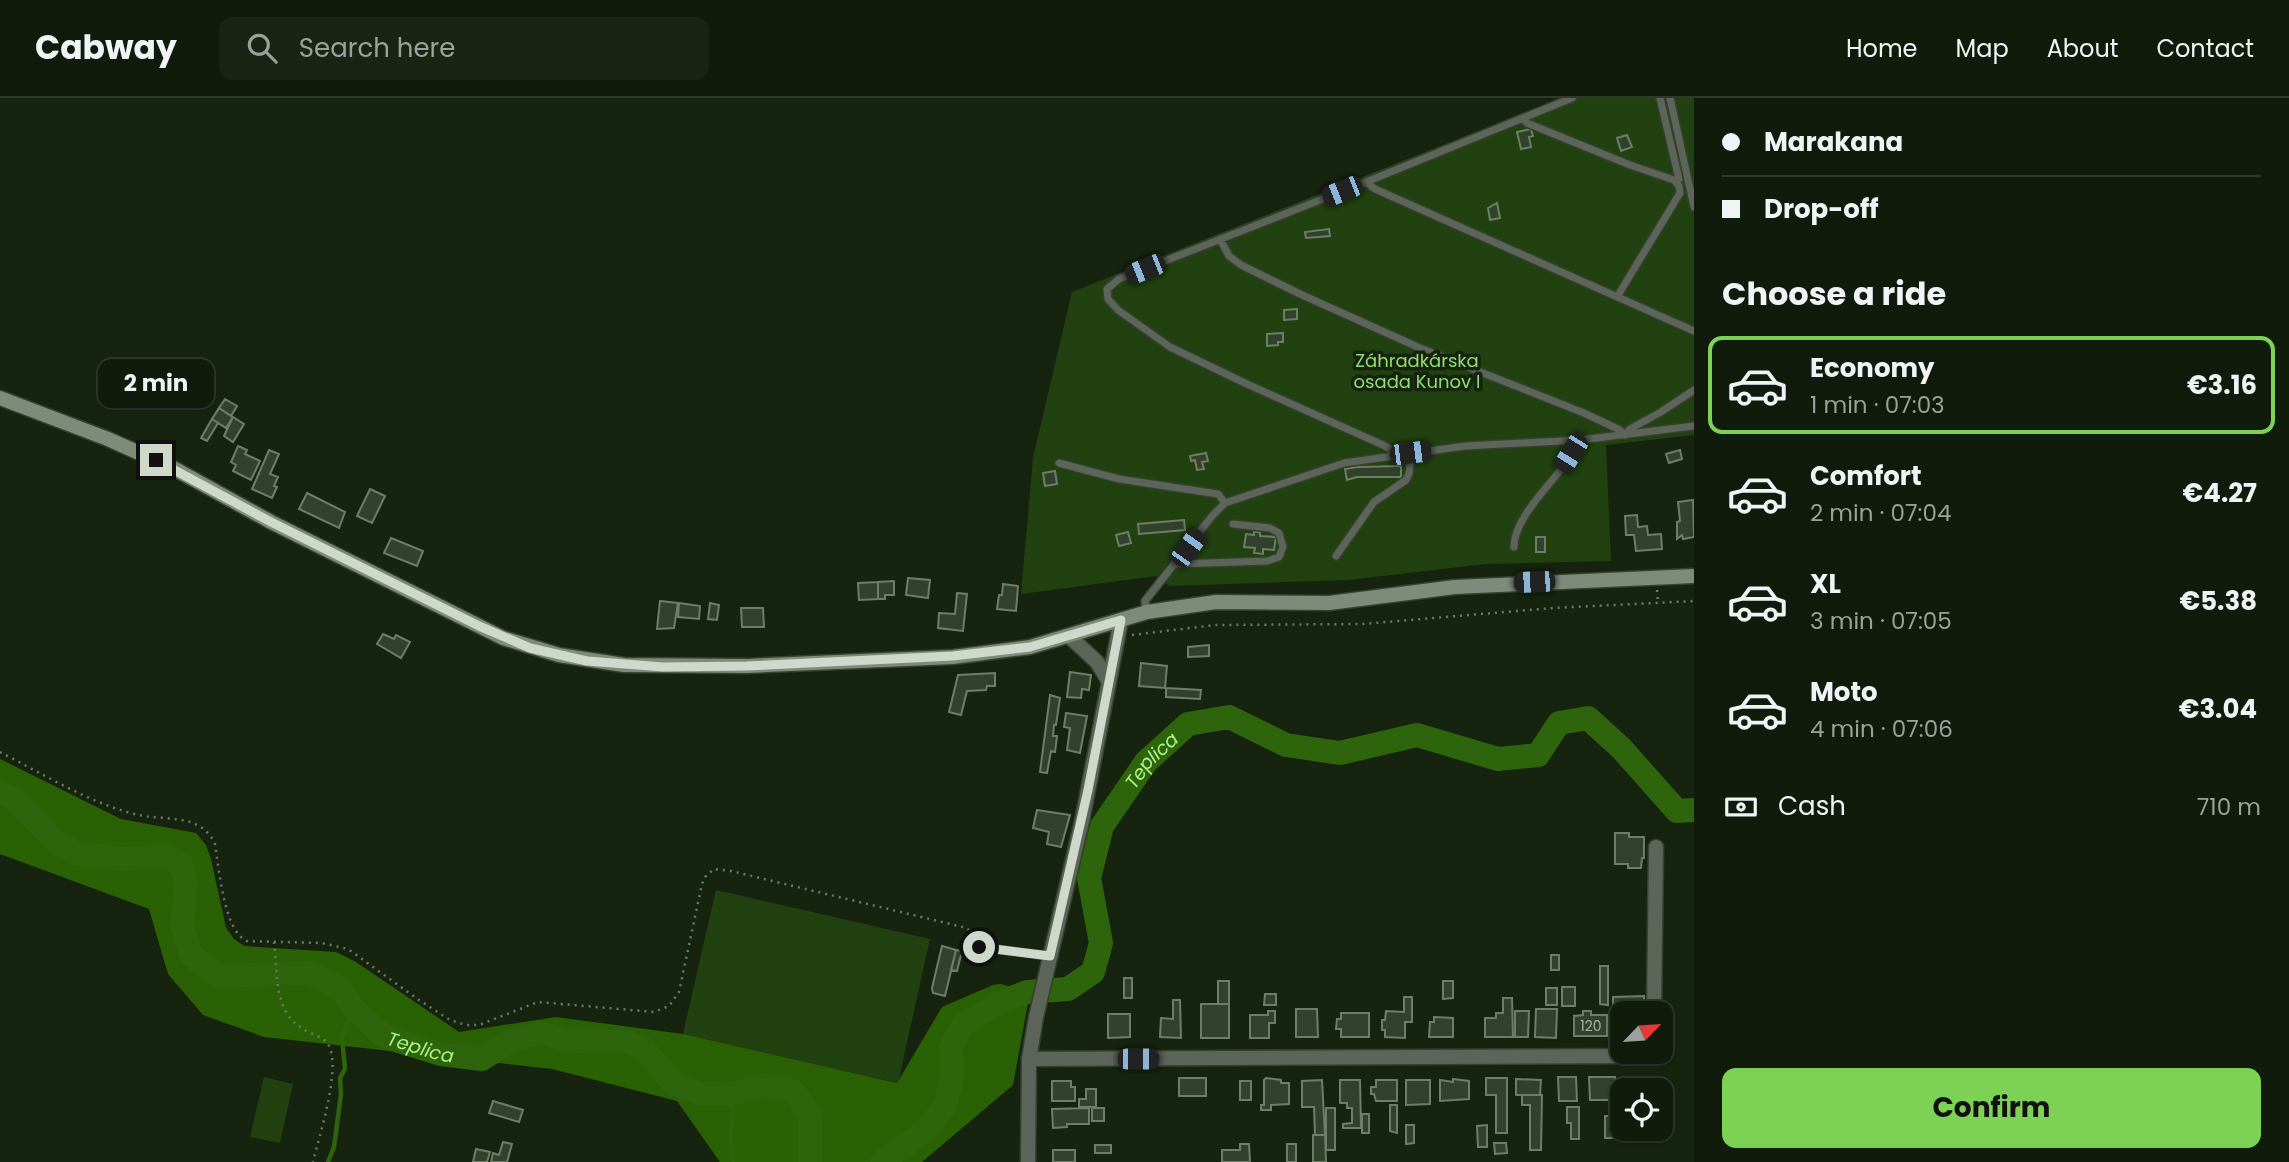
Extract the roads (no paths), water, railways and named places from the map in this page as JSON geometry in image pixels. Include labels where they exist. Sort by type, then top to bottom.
[{"type":"main road","points":[[0,398],[137,451],[175,469],[271,522],[517,643],[559,655],[624,665],[747,666],[953,656],[1018,649],[1070,637],[1147,612],[1216,601],[1329,603],[1455,587],[1694,576]]},
{"type":"street","points":[[1028,1162],[1029,1059],[1088,790],[1121,620]]},
{"type":"street","points":[[1070,637],[1097,662],[1108,680]]},
{"type":"street","points":[[1654,1001],[1656,847]]},
{"type":"street","points":[[1029,1059],[1610,1056]]},
{"type":"lane","points":[[1393,455],[1390,449],[1383,445],[1170,347],[1118,310],[1108,299],[1107,289],[1119,279],[1572,98]]},
{"type":"lane","points":[[1617,297],[1680,193],[1677,182],[1679,178],[1660,98]]},
{"type":"lane","points":[[1670,98],[1694,207]]},
{"type":"lane","points":[[1523,118],[1527,123],[1565,139],[1677,182]]},
{"type":"lane","points":[[1366,182],[1375,189],[1694,331]]},
{"type":"lane","points":[[1220,239],[1229,256],[1300,294],[1420,348],[1584,413],[1625,435]]},
{"type":"lane","points":[[1625,435],[1630,429],[1694,390]]},
{"type":"lane","points":[[1147,612],[1145,601],[1225,503],[1344,463],[1465,446],[1580,440],[1694,426]]},
{"type":"lane","points":[[1514,547],[1514,536],[1542,491],[1563,467],[1580,440]]},
{"type":"lane","points":[[1336,556],[1374,502],[1406,480],[1410,453]]},
{"type":"lane","points":[[1059,463],[1119,479],[1218,494],[1225,503]]},
{"type":"lane","points":[[1176,564],[1266,561],[1279,557],[1283,547],[1279,533],[1270,528],[1233,524]]},
{"type":"lane","points":[[979,947],[1050,956]]},
{"type":"waterway","name":"Teplica","points":[[882,1162],[926,1130],[945,1106],[952,1079],[951,1047],[964,1024],[999,1003],[1027,992],[1068,989],[1093,972],[1101,943],[1089,878],[1102,826],[1146,762],[1188,724],[1229,717],[1286,745],[1340,753],[1417,735],[1498,759],[1538,755],[1559,723],[1588,718],[1621,748],[1677,811],[1694,810]]},
{"type":"waterway","name":"Teplica","points":[[0,793],[15,799],[56,842],[77,854],[122,859],[168,857],[181,863],[186,882],[182,926],[191,955],[218,976],[309,973],[341,988],[353,1008],[383,1036],[441,1054],[482,1059],[513,1039],[541,1033],[571,1041],[626,1042],[644,1049],[674,1084],[700,1093],[731,1094],[766,1085],[793,1091],[810,1115],[810,1162]]},
{"type":"waterway","points":[[328,1162],[334,1147],[341,1094],[340,1078],[345,1069],[342,1038],[353,1008]]},
{"type":"waterway","points":[[731,1094],[733,1113],[730,1137],[733,1162]]},
{"type":"park label","name":"Záhradkárska osada Kunov I","points":[[1417,371]]}]
